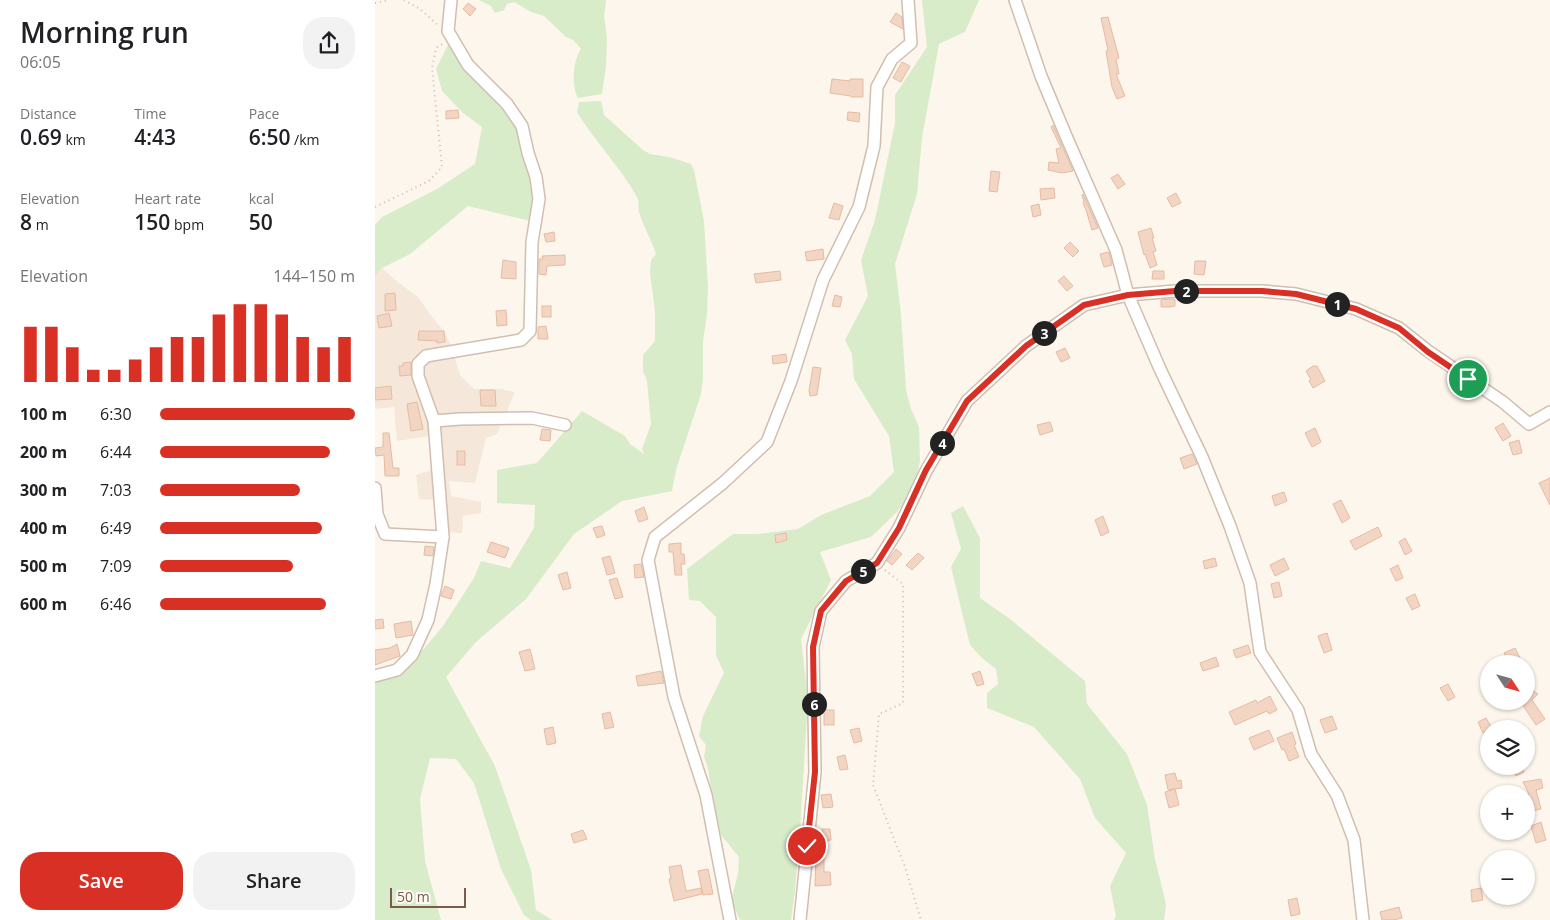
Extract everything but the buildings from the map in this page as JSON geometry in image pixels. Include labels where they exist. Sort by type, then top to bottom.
[{"type":"street","points":[[375,676],[397,670],[411,655],[428,620],[443,538],[434,421],[417,376],[418,364],[426,356],[521,340],[530,331],[532,242],[539,199],[536,177],[522,126],[507,104],[468,65],[450,34],[451,0]]},
{"type":"street","points":[[730,920],[706,795],[674,697],[649,560],[655,537],[723,483],[767,442],[791,381],[823,280],[859,207],[874,146],[877,87],[892,59],[911,44],[908,0]]},
{"type":"street","points":[[1015,0],[1041,76],[1116,250],[1128,295],[1202,457],[1230,526],[1250,583],[1260,652],[1298,710],[1311,754],[1337,795],[1354,840],[1363,920]]},
{"type":"street","points":[[800,920],[815,772],[813,647],[821,611],[846,581],[877,563],[899,528],[926,470],[967,401],[1026,346],[1084,305],[1128,295],[1175,291],[1262,291],[1296,294],[1356,309],[1399,328],[1428,352],[1503,402],[1529,424],[1550,412]]},
{"type":"street","points":[[434,421],[532,418],[565,425]]},
{"type":"street","points":[[375,488],[377,514],[385,534],[443,538]]},
{"type":"path","points":[[375,3],[388,0]]},
{"type":"path","points":[[375,208],[429,181],[442,167],[432,68],[435,48],[450,34],[420,8],[404,0]]},
{"type":"path","points":[[877,563],[903,584],[903,703],[879,714],[873,785],[905,867],[921,920]]},
{"type":"shaded area","points":[[382,268],[418,297],[444,331],[451,345],[460,375],[474,389],[501,389],[515,392],[497,434],[486,438],[475,483],[449,481],[451,496],[481,502],[481,513],[463,516],[462,533],[438,532],[435,500],[419,499],[416,475],[433,469],[430,436],[397,441],[394,407],[375,409],[375,276]]},
{"type":"green space","points":[[479,0],[606,0],[604,16],[607,39],[606,66],[602,94],[578,98],[574,87],[574,73],[576,60],[581,49],[544,16],[531,12],[514,2],[507,4],[504,10],[495,13],[491,6]]},
{"type":"green space","points":[[922,0],[979,0],[965,32],[939,44],[922,138],[917,194],[895,264],[901,314],[906,390],[911,409],[919,427],[920,461],[914,489],[897,512],[871,537],[820,552],[831,580],[801,639],[807,690],[807,716],[800,830],[791,920],[740,920],[731,901],[738,873],[739,857],[721,835],[713,803],[708,768],[704,757],[706,745],[699,736],[703,716],[724,673],[716,655],[716,617],[700,601],[689,600],[687,569],[733,534],[757,534],[798,529],[821,515],[870,496],[894,472],[889,436],[854,379],[852,354],[845,340],[868,296],[861,260],[875,220],[895,123],[895,95],[927,47]]},
{"type":"green space","points":[[448,45],[518,128],[532,177],[533,202],[530,221],[468,206],[410,254],[382,268],[375,276],[375,225],[382,217],[437,189],[475,164],[482,127],[463,113],[442,91],[436,69]]},
{"type":"green space","points":[[601,101],[604,115],[643,150],[650,154],[669,157],[691,164],[694,170],[704,221],[708,287],[701,394],[676,470],[672,491],[622,501],[574,534],[526,599],[476,642],[446,677],[495,766],[531,870],[536,910],[552,920],[531,920],[524,915],[501,869],[474,783],[456,759],[430,758],[420,799],[425,861],[441,920],[375,920],[375,679],[405,671],[443,626],[474,578],[481,561],[510,568],[534,528],[535,505],[497,503],[497,470],[537,463],[582,411],[625,436],[630,444],[644,454],[642,449],[651,424],[647,381],[643,371],[643,355],[655,341],[655,312],[650,272],[651,260],[656,254],[639,213],[637,197],[577,112],[579,102]]},
{"type":"green space","points":[[963,506],[980,538],[980,598],[1010,619],[1085,681],[1087,704],[1127,754],[1147,805],[1155,859],[1166,904],[1164,920],[1114,920],[1116,916],[1110,886],[1126,853],[1095,818],[1080,779],[1034,727],[987,708],[987,693],[998,684],[996,669],[970,645],[951,567],[961,549],[951,513]]},
{"type":"route","points":[[807,846],[815,772],[813,647],[821,611],[846,581],[877,563],[899,528],[926,470],[967,401],[1026,346],[1084,305],[1128,295],[1175,291],[1262,291],[1296,294],[1356,309],[1399,328],[1428,352],[1468,379]]}]
